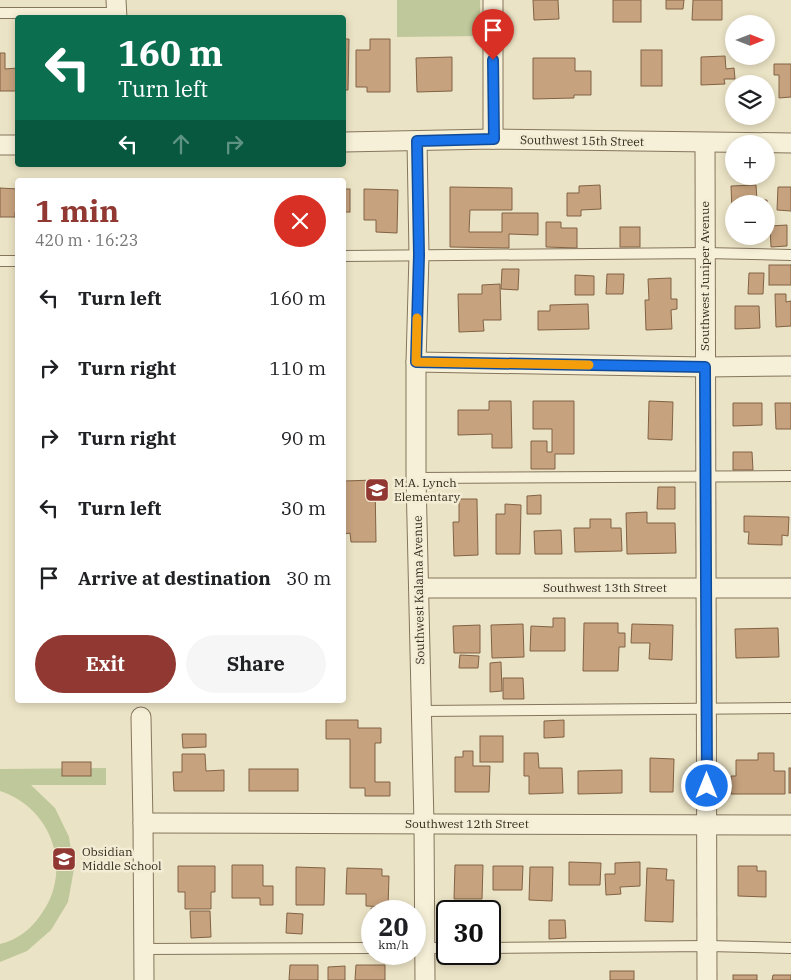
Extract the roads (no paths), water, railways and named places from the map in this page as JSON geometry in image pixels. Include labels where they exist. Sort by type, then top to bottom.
[{"type":"street","points":[[493,0],[494,139]]},
{"type":"street","name":"Southwest 15th Street","points":[[346,142],[494,139],[791,143]]},
{"type":"street","name":"Southwest Kalama Avenue","points":[[417,141],[419,255],[416,362],[416,478],[424,824],[422,900]]},
{"type":"street","name":"Southwest Juniper Avenue","points":[[704,143],[707,980]]},
{"type":"street","points":[[0,145],[15,145]]},
{"type":"street","points":[[416,362],[705,367],[791,366]]},
{"type":"street","name":"Southwest 13th Street","points":[[419,588],[791,588]]},
{"type":"street","points":[[141,717],[144,980]]},
{"type":"street","name":"Southwest 12th Street","points":[[143,823],[791,825]]},
{"type":"street","name":"Southwest Kalama Avenue","points":[[423,965],[425,980]]},
{"type":"lane","points":[[0,13],[116,10]]},
{"type":"lane","points":[[346,256],[791,254]]},
{"type":"lane","points":[[0,261],[15,260]]},
{"type":"lane","points":[[416,478],[791,476]]},
{"type":"lane","points":[[422,711],[791,708]]},
{"type":"lane","points":[[501,948],[708,946],[791,948]]},
{"type":"lane","points":[[144,949],[361,948]]},
{"type":"place","name":"M.A. Lynch Elementary","points":[[377,490]]},
{"type":"place","name":"Obsidian Middle School","points":[[64,859]]}]
